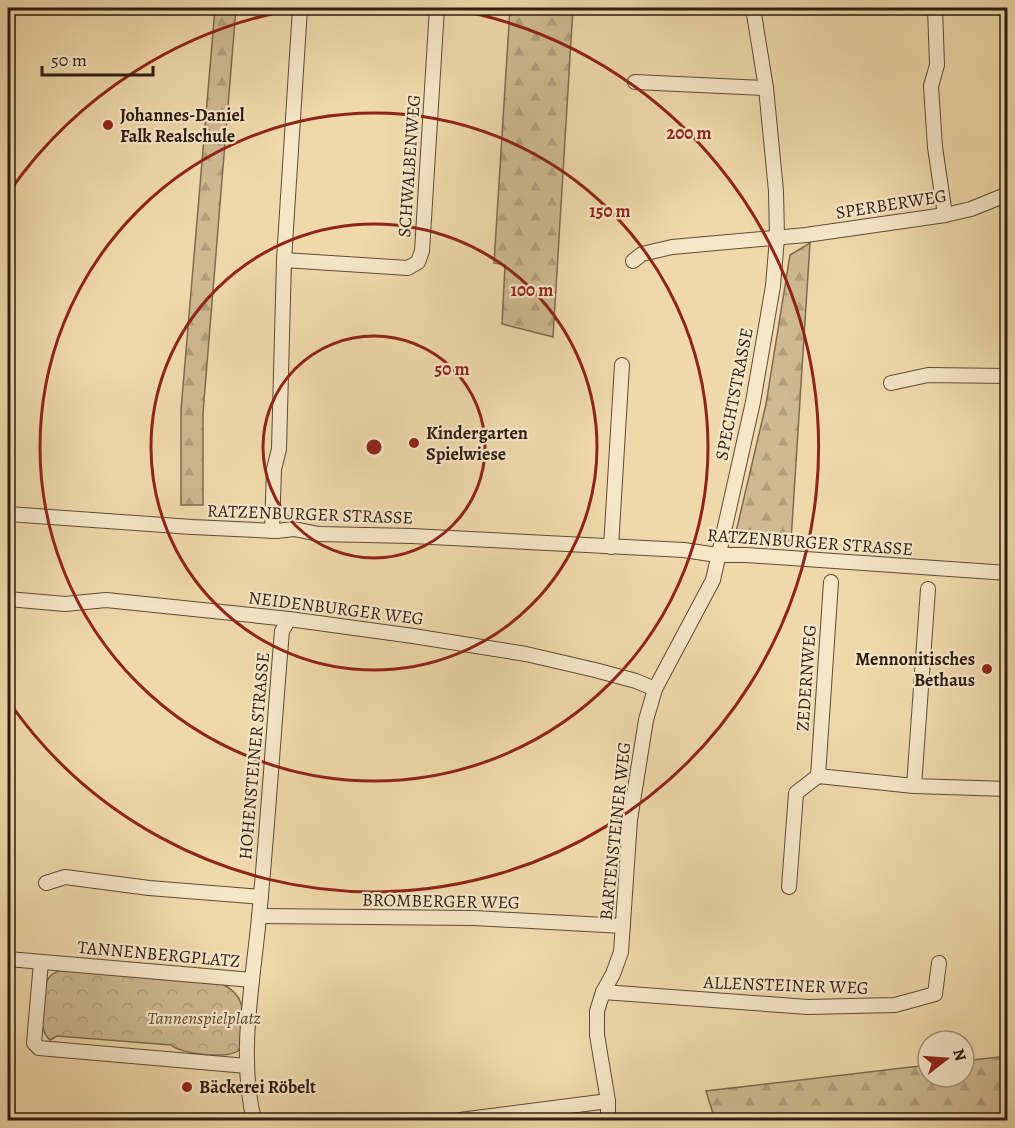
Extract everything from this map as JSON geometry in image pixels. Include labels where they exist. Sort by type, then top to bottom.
[{"type":"street","points":[[272,531],[274,469],[279,449],[284,260],[300,8]]},
{"type":"street","name":"SCHWALBENWEG","points":[[284,260],[408,268],[418,262],[422,251],[437,8]]},
{"type":"street","name":"SPECHTSTRASSE","points":[[717,555],[753,402],[773,286],[777,238],[776,191],[766,88],[753,8]]},
{"type":"street","points":[[935,8],[937,64],[931,86],[935,147],[945,215]]},
{"type":"street","points":[[635,82],[766,88]]},
{"type":"street","name":"SPERBERWEG","points":[[777,238],[867,228],[945,215],[971,209],[1008,194]]},
{"type":"street","points":[[633,261],[642,254],[672,247],[777,238]]},
{"type":"street","points":[[611,547],[622,365]]},
{"type":"street","points":[[891,383],[928,375],[1008,376]]},
{"type":"street","name":"RATZENBURGER STRASSE","points":[[8,514],[192,527],[272,531],[294,529],[319,534],[412,536],[684,550],[717,555],[1008,573]]},
{"type":"street","name":"BARTENSTEINER WEG","points":[[608,1120],[608,1101],[597,1035],[597,1011],[621,952],[630,820],[646,720],[655,689],[713,580],[717,555]]},
{"type":"street","name":"ZEDERNWEG","points":[[818,776],[831,582]]},
{"type":"street","points":[[915,786],[928,589]]},
{"type":"street","name":"NEIDENBURGER WEG","points":[[8,599],[64,604],[106,600],[289,619],[413,636],[526,654],[596,670],[655,689]]},
{"type":"street","name":"HOHENSTEINER STRASSE","points":[[252,980],[261,897],[282,631],[289,619]]},
{"type":"street","points":[[789,887],[796,794],[818,776],[915,786],[1008,789]]},
{"type":"street","points":[[46,883],[65,877],[149,888],[261,897]]},
{"type":"street","name":"BROMBERGER WEG","points":[[259,916],[474,918],[623,926]]},
{"type":"street","name":"TANNENBERGPLATZ","points":[[8,959],[252,980],[247,1066]]},
{"type":"street","points":[[41,962],[34,1043],[39,1048],[247,1066],[248,1095],[254,1120]]},
{"type":"street","name":"ALLENSTEINER WEG","points":[[603,992],[808,1007],[895,1005],[935,994],[939,963]]},
{"type":"street","points":[[460,1120],[608,1101]]},
{"type":"green space","points":[[215,8],[236,8],[203,413],[203,505],[181,505],[181,410]]},
{"type":"green space","points":[[510,8],[573,8],[553,337],[502,324],[505,265],[494,263]]},
{"type":"green space","points":[[810,243],[791,541],[736,532],[766,404],[790,255]]},
{"type":"green space","name":"Tannenspielplatz","points":[[62,970],[222,984],[231,989],[241,1002],[243,1018],[241,1046],[238,1051],[232,1053],[214,1055],[184,1051],[171,1045],[57,1036],[50,1040],[42,1021],[46,983],[52,974]]},
{"type":"green space","points":[[1007,1056],[1007,1120],[715,1120],[706,1091],[916,1066],[916,1089],[976,1089],[976,1060]]},
{"type":"place","name":"Johannes-Daniel Falk Realschule","points":[[108,125]]},
{"type":"place","name":"Kindergarten Spielwiese","points":[[414,443]]},
{"type":"place","name":"Mennonitisches Bethaus","points":[[987,669]]},
{"type":"place","name":"Bäckerei Röbelt","points":[[187,1087]]}]
